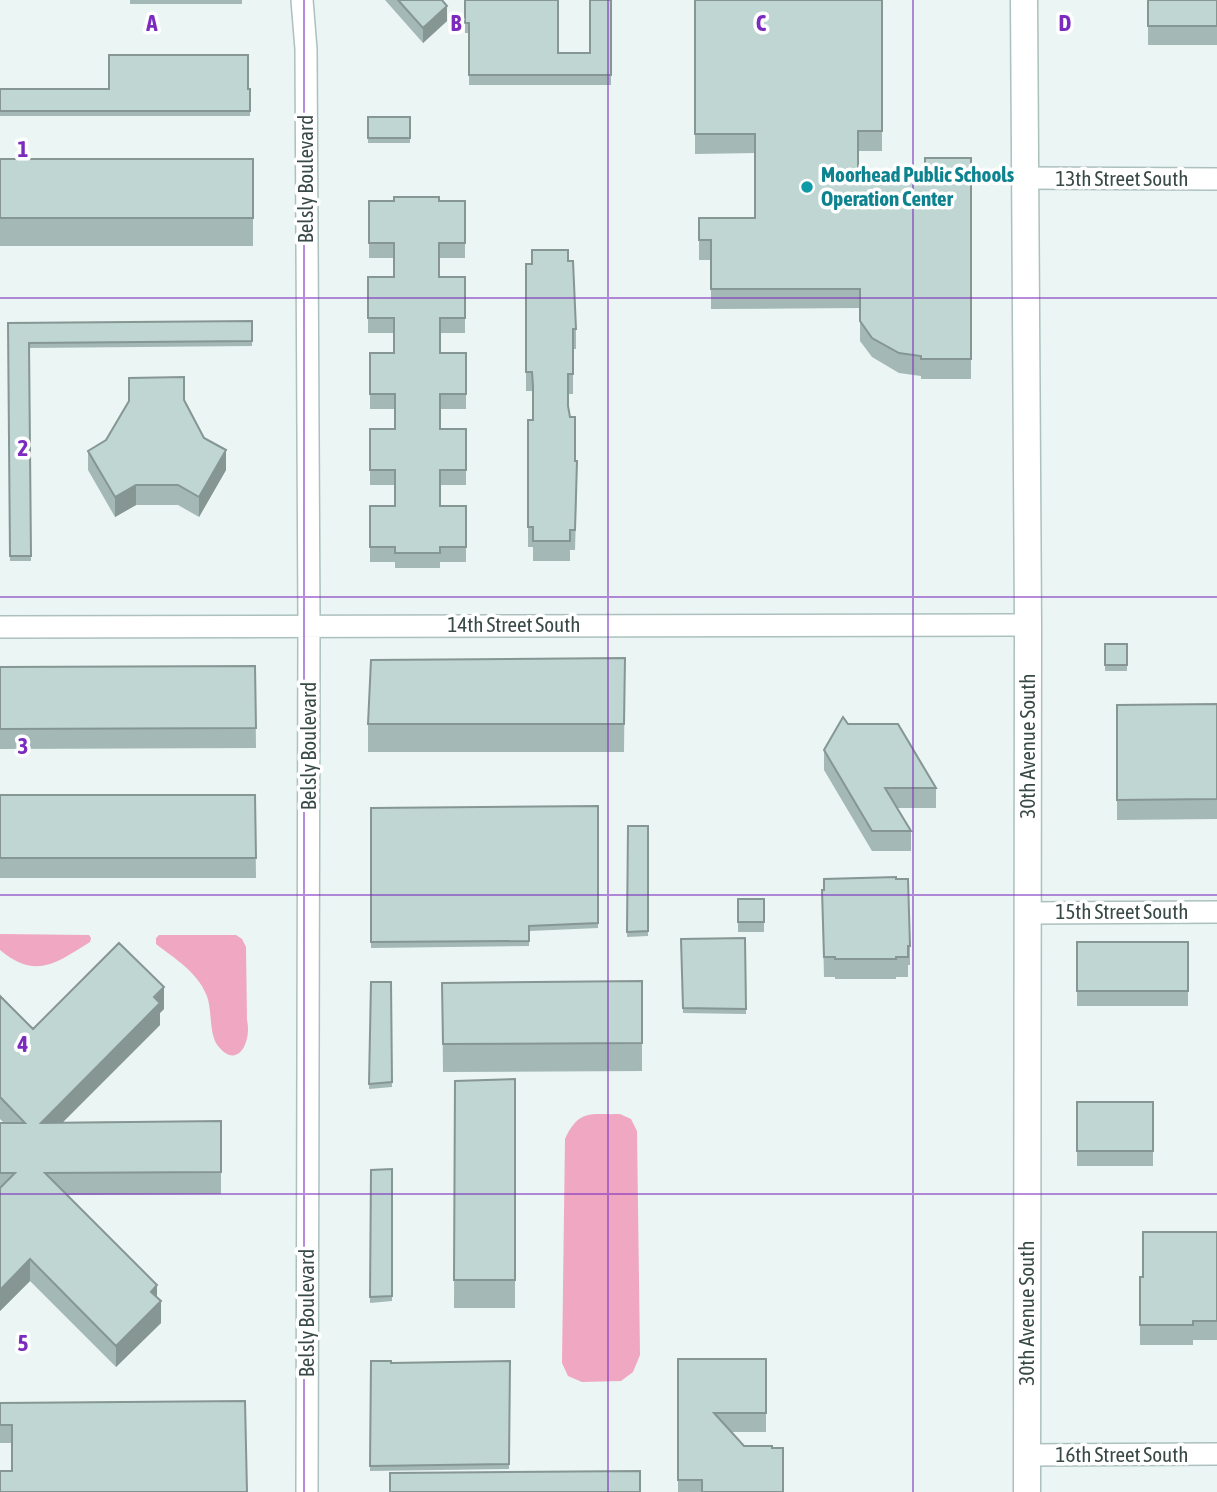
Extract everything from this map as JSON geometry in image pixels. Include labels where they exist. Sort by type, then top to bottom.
[{"type":"street","name":"Belsly Boulevard","points":[[302,0],[306,49],[309,625],[307,1492]]},
{"type":"street","name":"30th Avenue South","points":[[1024,0],[1028,625],[1027,1492]]},
{"type":"street","name":"13th Street South","points":[[1026,178],[1217,179]]},
{"type":"street","name":"14th Street South","points":[[0,627],[1028,625]]},
{"type":"street","name":"15th Street South","points":[[1028,913],[1217,912]]},
{"type":"street","name":"16th Street South","points":[[1027,1455],[1217,1454]]},
{"type":"shaded area","points":[[0,934],[89,935],[91,938],[90,942],[56,962],[35,966],[13,959],[0,950]]},
{"type":"shaded area","points":[[159,935],[236,935],[242,939],[246,947],[248,1028],[245,1044],[237,1054],[225,1053],[218,1046],[213,1034],[208,1000],[202,986],[184,966],[156,944]]},
{"type":"shaded area","points":[[593,1114],[620,1114],[631,1119],[637,1131],[640,1355],[633,1372],[621,1381],[582,1382],[568,1376],[562,1363],[565,1139],[581,1118]]},
{"type":"building","points":[[398,0],[442,0],[447,6],[423,28]]},
{"type":"building","points":[[465,0],[558,0],[558,53],[590,53],[590,0],[611,0],[611,75],[469,75],[469,23],[465,23]]},
{"type":"building","name":"Moorhead Public Schools Operation Center","points":[[695,0],[882,0],[882,131],[858,131],[858,176],[925,176],[925,158],[971,158],[971,359],[921,359],[921,356],[899,353],[872,338],[860,321],[860,289],[711,289],[711,240],[699,240],[699,218],[755,218],[755,134],[695,134]]},
{"type":"building","points":[[1148,0],[1217,0],[1217,26],[1148,26]]},
{"type":"building","points":[[109,55],[248,55],[250,111],[0,111],[0,89],[109,89]]},
{"type":"building","points":[[368,117],[410,117],[410,138],[368,138]]},
{"type":"building","points":[[0,159],[253,159],[253,218],[0,218]]},
{"type":"building","points":[[394,197],[439,197],[439,201],[465,201],[465,243],[439,243],[439,277],[465,277],[465,318],[440,318],[440,353],[466,353],[466,394],[440,394],[440,429],[466,429],[466,470],[440,470],[440,506],[466,506],[466,547],[440,547],[440,553],[395,553],[395,547],[370,547],[370,506],[395,506],[395,470],[370,470],[370,429],[395,429],[395,394],[370,394],[370,353],[394,353],[394,318],[368,318],[368,277],[394,277],[394,243],[369,243],[369,201],[394,201]]},
{"type":"building","points":[[532,250],[568,250],[568,261],[573,261],[576,329],[573,329],[573,374],[568,374],[568,406],[570,417],[575,417],[577,461],[575,530],[570,530],[570,541],[533,541],[533,527],[528,527],[528,420],[533,420],[533,386],[532,372],[526,372],[526,264],[532,264]]},
{"type":"building","points":[[252,321],[252,341],[29,343],[31,556],[10,556],[8,323]]},
{"type":"building","points":[[184,377],[184,400],[204,438],[226,450],[199,497],[178,485],[136,485],[115,497],[88,451],[106,440],[129,401],[129,378]]},
{"type":"building","points":[[1105,644],[1127,644],[1127,665],[1105,665]]},
{"type":"building","points":[[625,658],[624,724],[368,724],[371,660]]},
{"type":"building","points":[[255,666],[256,728],[0,729],[0,667]]},
{"type":"building","points":[[1217,704],[1217,799],[1117,800],[1117,705]]},
{"type":"building","points":[[843,717],[848,724],[898,724],[936,788],[885,788],[911,831],[872,831],[824,750]]},
{"type":"building","points":[[0,795],[255,795],[256,858],[0,858]]},
{"type":"building","points":[[598,806],[598,923],[529,926],[529,941],[371,942],[371,808]]},
{"type":"building","points":[[628,826],[648,826],[648,931],[627,932]]},
{"type":"building","points":[[824,879],[908,879],[908,957],[824,957]]},
{"type":"building","points":[[738,899],[764,899],[764,922],[738,922]]},
{"type":"building","points":[[745,938],[746,1009],[683,1008],[681,939]]},
{"type":"building","points":[[1077,942],[1188,942],[1188,991],[1077,991]]},
{"type":"building","points":[[119,943],[164,987],[154,997],[160,1003],[41,1123],[221,1121],[221,1172],[45,1173],[157,1285],[151,1292],[161,1301],[116,1346],[30,1259],[0,1290],[0,1188],[15,1173],[0,1173],[0,1123],[25,1123],[0,1097],[0,996],[33,1029]]},
{"type":"building","points":[[642,981],[642,1043],[443,1044],[442,983]]},
{"type":"building","points":[[371,982],[391,982],[392,1082],[369,1084]]},
{"type":"building","points":[[515,1079],[515,1280],[454,1280],[455,1081]]},
{"type":"building","points":[[1077,1102],[1153,1102],[1153,1151],[1077,1151]]},
{"type":"building","points":[[392,1169],[392,1296],[370,1297],[371,1170]]},
{"type":"building","points":[[1143,1232],[1217,1232],[1217,1321],[1193,1321],[1193,1325],[1140,1325]]},
{"type":"building","points":[[678,1359],[766,1359],[766,1413],[714,1413],[744,1446],[783,1448],[783,1492],[702,1492],[702,1480],[678,1480]]},
{"type":"building","points":[[371,1361],[510,1361],[509,1464],[370,1466]]},
{"type":"building","points":[[245,1401],[247,1492],[0,1492],[0,1471],[12,1471],[12,1425],[0,1425],[0,1403]]},
{"type":"building","points":[[640,1471],[640,1492],[390,1492],[390,1473]]},
{"type":"place","name":"Moorhead Public Schools Operation Center","points":[[807,187]]}]
